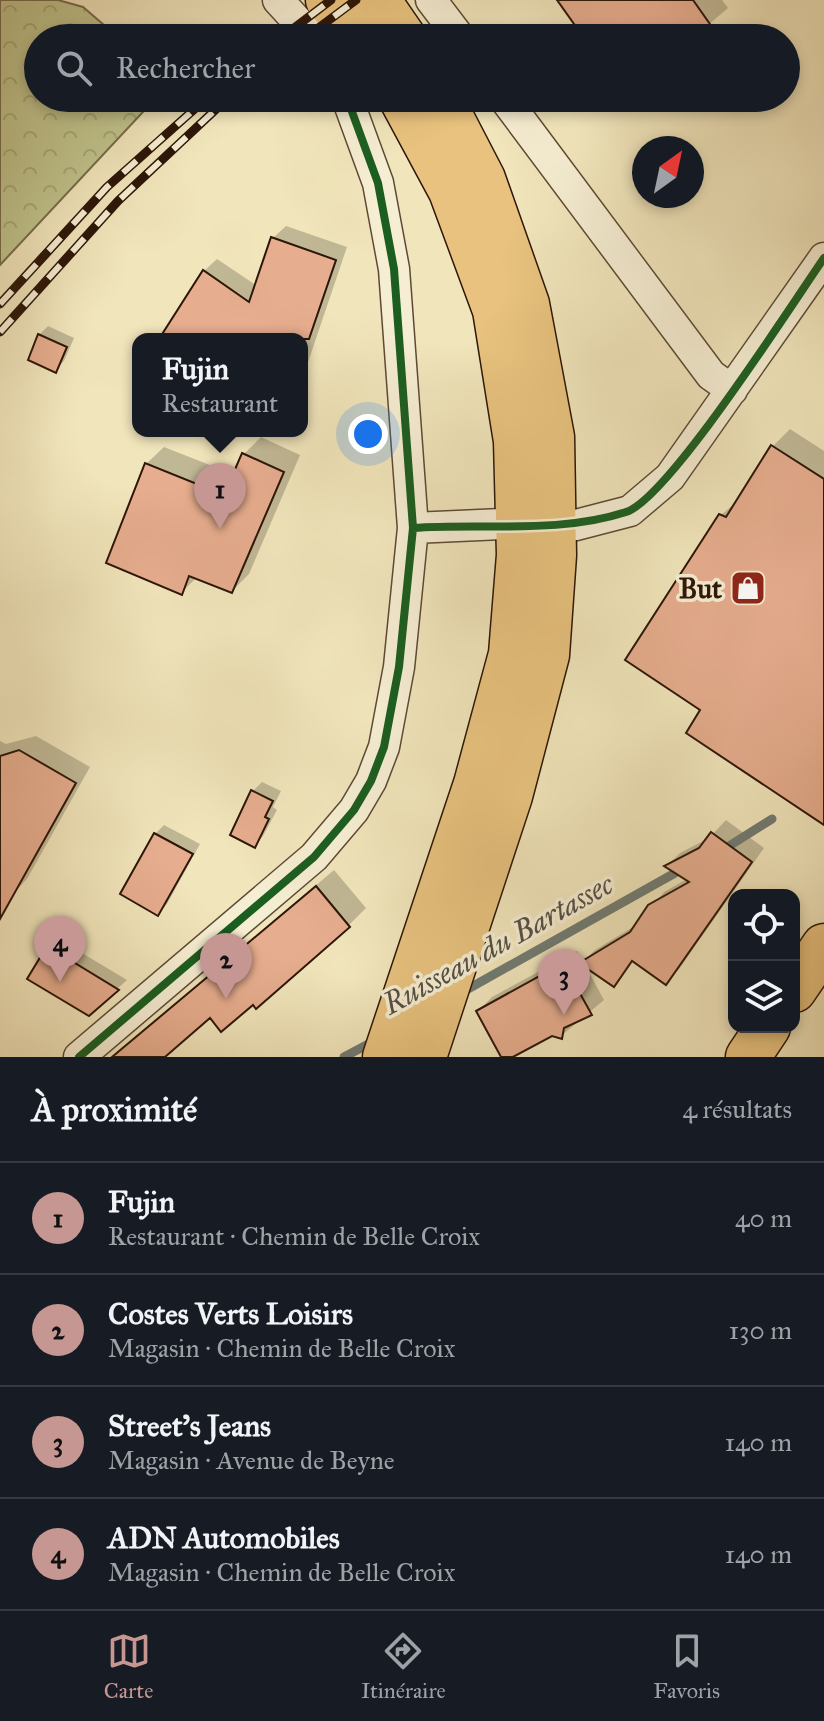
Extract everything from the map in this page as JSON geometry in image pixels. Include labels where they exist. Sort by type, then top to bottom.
[{"type":"main road","points":[[328,0],[347,24]]},
{"type":"main road","points":[[378,0],[394,24]]},
{"type":"main road","points":[[409,112],[451,191],[495,310],[516,441],[519,555],[511,654],[476,784],[438,947],[424,1057]]},
{"type":"main road","points":[[385,1057],[510,796],[547,655],[554,541],[552,437],[527,304],[483,179],[448,112]]},
{"type":"main road","points":[[800,981],[824,946]]},
{"type":"main road","points":[[748,1057],[764,1033]]},
{"type":"street","points":[[278,0],[300,24]]},
{"type":"street","points":[[431,0],[449,24]]},
{"type":"street","points":[[79,1057],[314,857],[354,810],[371,781],[384,747],[399,667],[413,528],[394,269],[378,183],[352,112]]},
{"type":"street","points":[[514,112],[711,375],[732,390]]},
{"type":"street","points":[[576,525],[630,511],[670,477],[824,258]]},
{"type":"street","points":[[413,528],[502,524]]},
{"type":"green space","points":[[0,0],[58,0],[83,7],[103,24],[24,24],[24,112],[143,112],[0,265]]},
{"type":"building","points":[[557,0],[693,0],[710,24],[574,24]]},
{"type":"building","points":[[271,237],[336,260],[309,339],[308,333],[163,333],[203,270],[249,302]]},
{"type":"building","points":[[38,334],[67,347],[56,373],[28,360]]},
{"type":"building","name":"But","points":[[771,445],[824,479],[824,825],[686,733],[700,710],[625,660],[719,514],[726,517]]},
{"type":"building","points":[[242,453],[284,472],[232,593],[189,576],[182,595],[106,563],[145,463],[224,495]]},
{"type":"building","points":[[19,750],[76,783],[0,919],[0,756]]},
{"type":"building","points":[[251,790],[273,801],[265,817],[269,819],[255,848],[230,835]]},
{"type":"building","points":[[711,832],[752,862],[733,889],[728,889],[728,896],[666,985],[632,961],[614,987],[579,963],[630,932],[648,905],[689,882],[664,866],[699,848]]},
{"type":"building","points":[[154,833],[193,854],[158,916],[120,894]]},
{"type":"building","points":[[316,886],[350,927],[256,1009],[253,1005],[221,1032],[210,1018],[165,1057],[112,1057]]},
{"type":"building","points":[[47,946],[119,990],[89,1016],[27,979]]},
{"type":"building","points":[[563,963],[592,1015],[564,1028],[562,1039],[552,1036],[513,1057],[501,1057],[476,1011]]},
{"type":"waterway","name":"Ruisseau du Bartassec","points":[[729,846],[772,819]]},
{"type":"waterway","name":"Ruisseau du Bartassec","points":[[459,994],[675,873]]},
{"type":"waterway","name":"Ruisseau du Bartassec","points":[[344,1057],[376,1040]]},
{"type":"railway","points":[[299,24],[331,0]]},
{"type":"railway","points":[[324,24],[356,0]]},
{"type":"railway","points":[[0,304],[107,187],[191,112]]},
{"type":"railway","points":[[0,332],[118,201],[213,112]]},
{"type":"cycle path","points":[[79,1057],[314,857],[354,810],[371,781],[384,747],[399,667],[413,528],[394,269],[378,183],[352,112]]},
{"type":"cycle path","points":[[413,528],[548,525],[600,519],[626,512],[645,499],[699,438],[824,258]]},
{"type":"place","name":"Fujin","points":[[220,529]]},
{"type":"place","name":"But","points":[[748,588]]},
{"type":"place","name":"ADN Automobiles","points":[[60,982]]},
{"type":"place","name":"Costes Verts Loisirs","points":[[226,999]]},
{"type":"place","name":"Street's Jeans","points":[[564,1015]]}]
